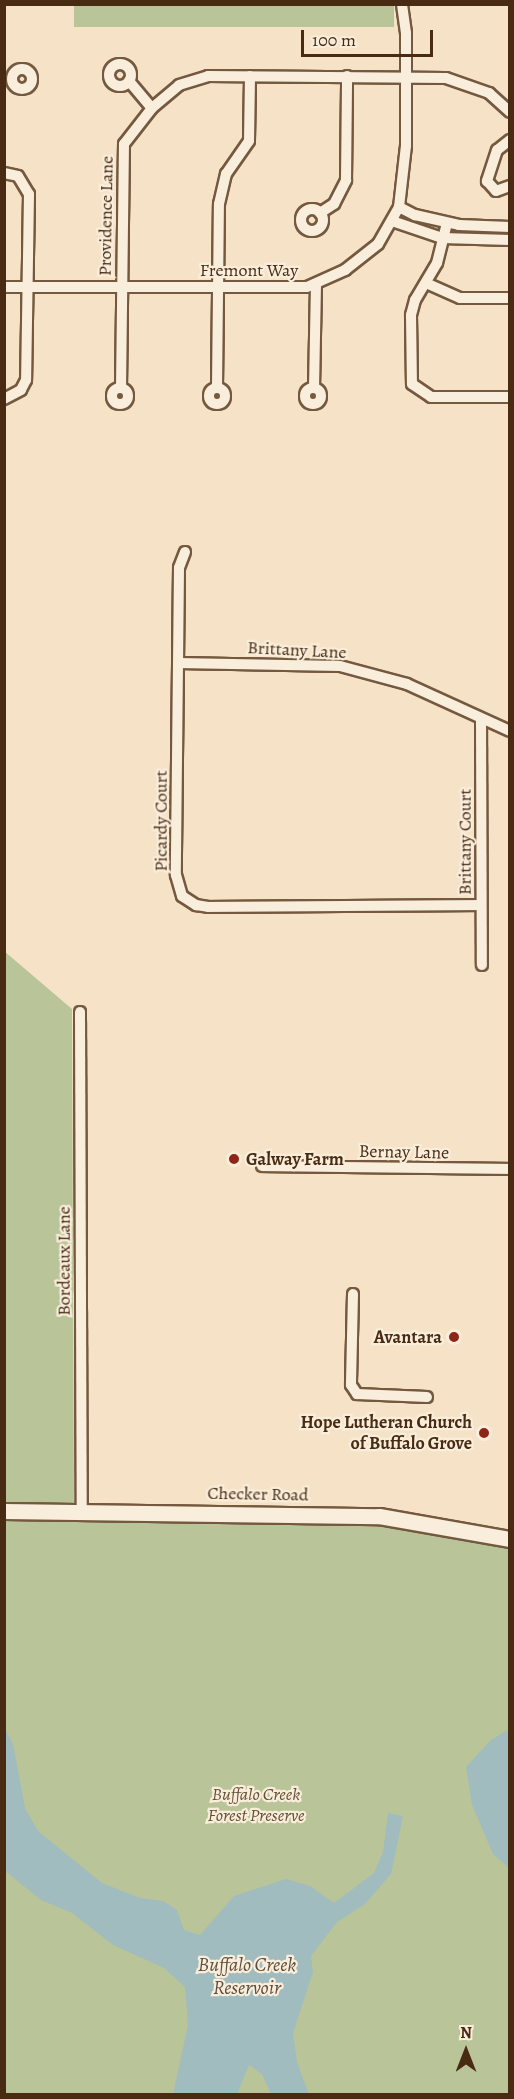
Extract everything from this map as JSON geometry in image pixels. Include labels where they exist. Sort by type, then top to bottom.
[{"type":"street","name":"Fremont Way","points":[[4,287],[275,288],[316,284],[364,256],[392,221],[399,207],[404,183],[406,76],[402,4]]},
{"type":"street","points":[[218,388],[217,287],[220,188],[249,141],[250,76]]},
{"type":"street","points":[[320,213],[334,204],[346,180],[347,76]]},
{"type":"street","name":"Providence Lane","points":[[121,388],[124,144],[152,108],[192,78],[406,76],[467,83],[496,98],[510,112]]},
{"type":"street","points":[[129,81],[152,108]]},
{"type":"street","points":[[510,140],[496,150],[487,181],[496,191],[510,186]]},
{"type":"street","points":[[4,172],[18,176],[29,194],[28,287],[22,387],[4,399]]},
{"type":"street","points":[[399,207],[447,223],[510,227]]},
{"type":"street","points":[[392,221],[442,238],[510,240]]},
{"type":"street","points":[[447,223],[437,263],[415,300],[411,315],[410,376],[417,390],[431,397],[510,396]]},
{"type":"street","points":[[426,283],[460,298],[510,298]]},
{"type":"street","points":[[314,388],[316,284]]},
{"type":"street","name":"Picardy Court","points":[[185,552],[178,568],[176,875],[182,896],[196,906],[481,905]]},
{"type":"street","name":"Brittany Lane","points":[[178,663],[340,666],[407,684],[510,730]]},
{"type":"street","name":"Brittany Court","points":[[482,719],[482,965]]},
{"type":"street","name":"Bordeaux Lane","points":[[80,1012],[82,1511]]},
{"type":"street","name":"Bernay Lane","points":[[262,1166],[510,1169]]},
{"type":"street","points":[[353,1294],[351,1385],[357,1394],[427,1397]]},
{"type":"street","name":"Checker Road","points":[[4,1511],[379,1516],[414,1519],[510,1539]]},
{"type":"green space","points":[[74,5],[394,5],[394,27],[74,27]]},
{"type":"green space","name":"Buffalo Creek Forest Preserve","points":[[4,951],[72,1009],[74,1516],[362,1519],[509,1543],[509,2094],[5,2094]]},
{"type":"water","name":"Buffalo Creek Reservoir","points":[[5,1729],[13,1744],[25,1808],[38,1831],[102,1883],[140,1898],[163,1901],[177,1910],[184,1930],[200,1935],[234,1896],[286,1879],[310,1886],[334,1903],[374,1873],[383,1852],[388,1813],[403,1816],[391,1874],[365,1904],[337,1922],[311,1956],[313,1972],[293,2033],[297,2062],[309,2094],[271,2094],[262,2074],[249,2065],[237,2094],[173,2094],[188,2025],[185,1987],[164,1968],[113,1945],[72,1913],[41,1900],[5,1871]]},
{"type":"water","points":[[509,1729],[509,1868],[493,1854],[472,1805],[466,1767],[491,1740]]},
{"type":"place","name":"Galway Farm","points":[[234,1159]]},
{"type":"place","name":"Avantara","points":[[454,1337]]},
{"type":"place","name":"Hope Lutheran Church of Buffalo Grove","points":[[484,1433]]}]
